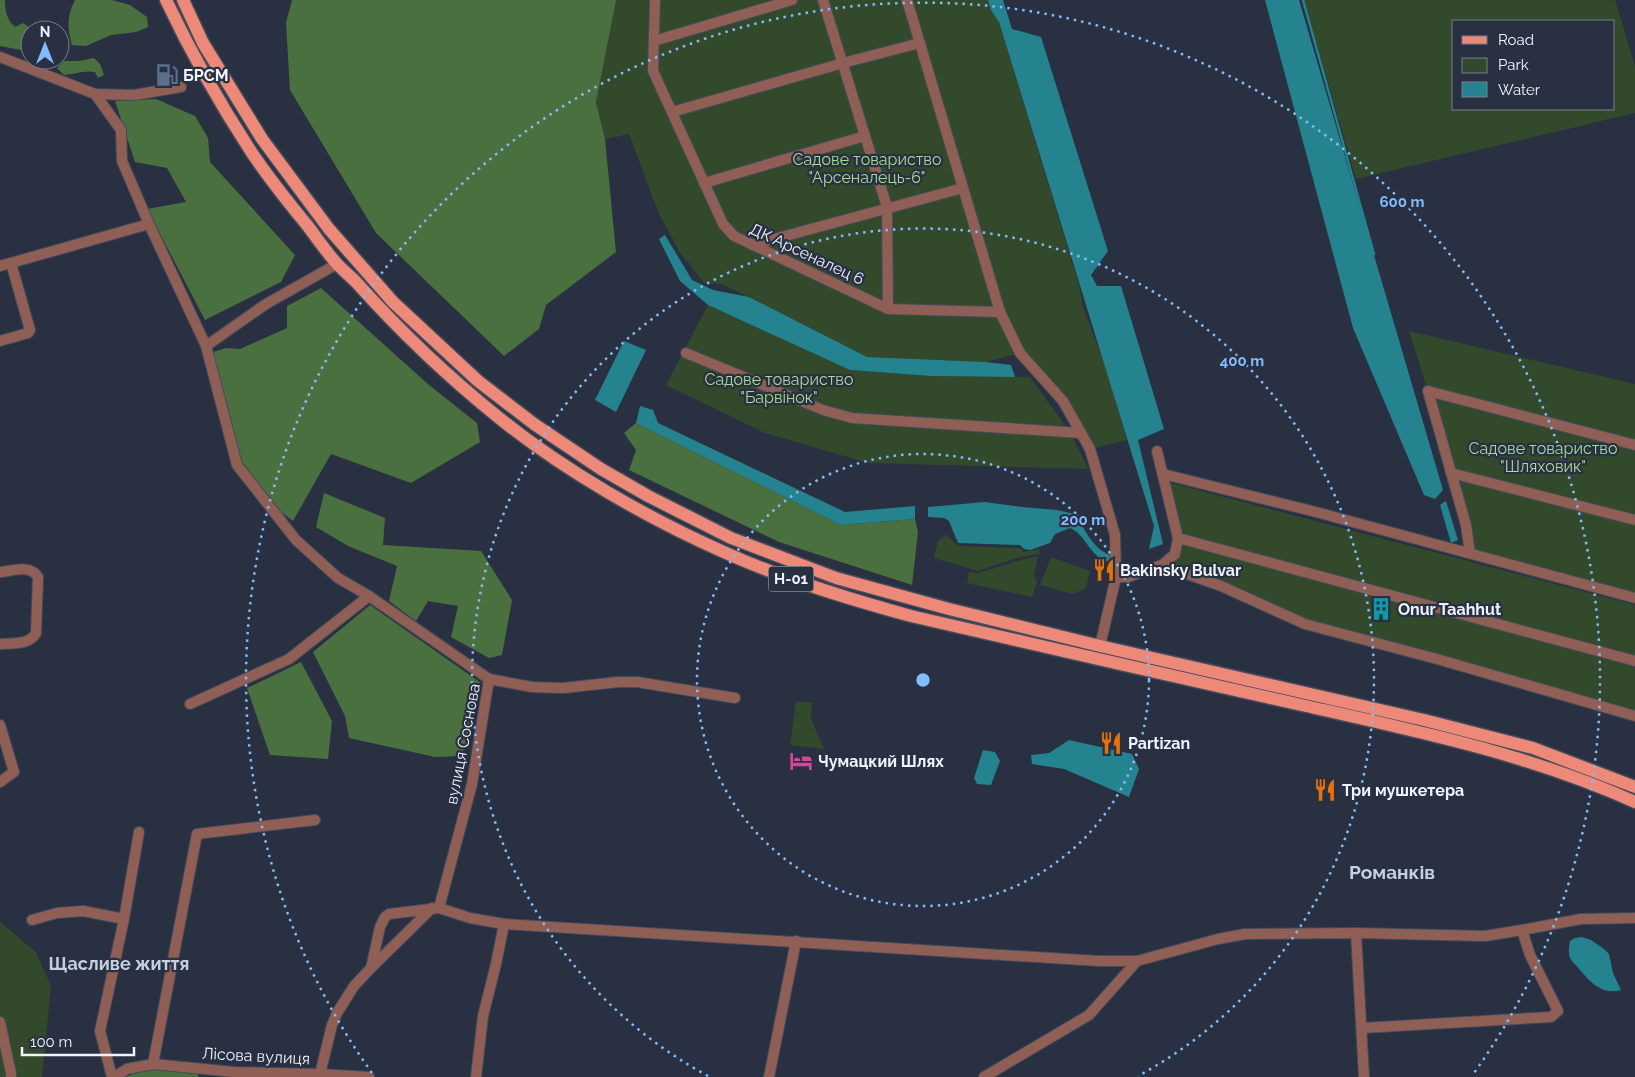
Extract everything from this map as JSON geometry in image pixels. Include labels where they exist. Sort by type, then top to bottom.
[{"type":"main road","name":"Н-01","points":[[166,0],[198,62],[253,154],[337,264],[391,322],[435,364],[498,418],[616,496],[672,527],[727,554],[788,578],[850,599],[912,616],[1405,728],[1501,754],[1573,778],[1635,802]]},
{"type":"main road","name":"Н-01","points":[[183,0],[203,43],[262,139],[328,229],[393,302],[478,381],[534,424],[601,469],[648,496],[731,538],[767,553],[836,578],[890,594],[1100,646],[1487,736],[1533,748],[1635,787]]},
{"type":"street","name":"ДК Арсеналец 6","points":[[655,0],[654,71],[723,224],[734,236],[888,309],[1000,312]]},
{"type":"street","points":[[654,41],[792,0]]},
{"type":"street","points":[[823,0],[888,207],[888,309]]},
{"type":"street","points":[[907,0],[1000,312],[1020,353],[1063,401],[1090,449],[1115,535],[1116,577],[1100,646]]},
{"type":"street","points":[[672,112],[843,63],[920,44]]},
{"type":"street","points":[[0,57],[95,94],[134,95],[181,86]]},
{"type":"street","points":[[95,94],[120,130],[122,161],[128,179],[206,346],[237,465],[296,540],[338,578],[369,596],[489,679]]},
{"type":"street","points":[[704,183],[865,136]]},
{"type":"street","points":[[752,245],[963,188]]},
{"type":"street","points":[[0,266],[149,224]]},
{"type":"street","points":[[0,341],[28,333],[30,330],[12,263]]},
{"type":"street","points":[[206,346],[266,304],[337,264]]},
{"type":"street","points":[[686,353],[823,410],[852,418],[1081,433]]},
{"type":"street","points":[[1470,553],[1466,525],[1428,392],[1635,445]]},
{"type":"street","points":[[1116,577],[1128,576],[1162,565],[1174,554],[1178,538],[1157,451]]},
{"type":"street","points":[[1451,473],[1635,520]]},
{"type":"street","points":[[1163,474],[1312,511],[1635,598]]},
{"type":"street","points":[[1178,538],[1635,661]]},
{"type":"street","points":[[1162,565],[1221,586],[1305,624],[1437,659],[1635,716]]},
{"type":"street","points":[[0,572],[30,569],[38,577],[36,633],[33,638],[27,641],[0,644]]},
{"type":"street","points":[[190,704],[289,659],[369,596]]},
{"type":"street","name":"вулиця Соснова","points":[[436,908],[472,784],[489,679],[532,687],[563,688],[618,682],[637,682],[735,698]]},
{"type":"street","points":[[0,725],[14,772],[0,782]]},
{"type":"street","points":[[153,1064],[198,831],[315,820]]},
{"type":"street","points":[[113,1077],[100,1031],[124,918],[139,832]]},
{"type":"street","points":[[320,1074],[332,1025],[337,1013],[354,986],[436,908]]},
{"type":"street","points":[[371,968],[380,926],[385,917],[398,912],[436,908],[470,918],[504,924],[1099,961],[1137,961],[1218,939],[1245,934],[1356,933],[1485,936],[1581,919],[1635,918]]},
{"type":"street","points":[[32,920],[56,913],[83,911],[124,918]]},
{"type":"street","points":[[476,1077],[483,1016],[504,924]]},
{"type":"street","points":[[1362,1028],[1551,1017],[1558,1011],[1530,955],[1522,930]]},
{"type":"street","points":[[1356,933],[1364,1077]]},
{"type":"street","points":[[768,1077],[796,941]]},
{"type":"street","points":[[984,1077],[1090,1015],[1137,961]]},
{"type":"street","points":[[0,1022],[11,1073],[10,1077]]},
{"type":"street","name":"Лісова вулиця","points":[[113,1077],[127,1069],[153,1064],[207,1073],[320,1074],[369,1077]]},
{"type":"green space","points":[[0,0],[5,0],[5,8],[10,21],[15,27],[20,24],[20,50],[0,46]]},
{"type":"green space","points":[[75,0],[112,0],[130,5],[147,17],[148,27],[136,32],[111,35],[86,46],[72,45],[70,37],[70,11]]},
{"type":"green space","points":[[292,0],[616,0],[596,102],[605,139],[616,252],[546,305],[539,329],[504,356],[376,233],[290,90],[286,23]]},
{"type":"green space","name":"Садове товариство \"Арсеналець-6\"","points":[[591,0],[1000,0],[999,22],[1080,289],[1083,307],[1105,365],[1127,440],[1090,449],[1063,401],[1020,353],[986,362],[867,357],[721,284],[704,283],[679,251],[659,214],[629,134],[605,139],[597,107]]},
{"type":"green space","points":[[1304,0],[1615,0],[1635,66],[1635,113],[1356,179]]},
{"type":"green space","points":[[94,58],[100,64],[104,75],[98,78],[95,72],[84,72],[64,75],[59,70],[70,70],[70,61]]},
{"type":"green space","points":[[156,99],[195,116],[208,138],[210,162],[295,255],[281,282],[205,320],[147,209],[186,202],[167,168],[135,162],[115,101]]},
{"type":"green space","points":[[321,288],[429,385],[477,423],[480,442],[411,483],[331,454],[293,521],[281,512],[242,462],[213,352],[226,348],[240,349],[287,328],[287,306]]},
{"type":"green space","name":"Садове товариство \"Барвінок\"","points":[[708,305],[850,370],[931,376],[1030,377],[1070,432],[1088,469],[868,463],[765,433],[666,385]]},
{"type":"green space","name":"Садове товариство \"Шляховик\"","points":[[1409,331],[1635,384],[1635,598],[1470,553],[1428,391]]},
{"type":"green space","points":[[636,423],[841,525],[915,519],[918,532],[912,585],[779,542],[629,470],[636,450],[624,433]]},
{"type":"green space","points":[[1164,481],[1635,605],[1635,716],[1305,624],[1169,568],[1178,537]]},
{"type":"green space","points":[[324,493],[385,518],[383,545],[481,551],[512,600],[502,655],[489,658],[451,637],[458,606],[428,601],[416,621],[389,601],[397,566],[348,546],[316,527]]},
{"type":"green space","points":[[946,535],[959,546],[1020,548],[1024,552],[1039,549],[1040,554],[1020,557],[978,571],[934,558],[938,541]]},
{"type":"green space","points":[[1038,556],[1034,576],[1037,582],[1032,597],[967,583],[969,572],[978,573]]},
{"type":"green space","points":[[1051,557],[1090,571],[1086,588],[1073,594],[1040,585]]},
{"type":"green space","points":[[370,605],[481,683],[462,756],[435,757],[349,738],[345,716],[313,652]]},
{"type":"green space","points":[[301,662],[332,721],[328,759],[270,755],[247,688]]},
{"type":"green space","points":[[796,701],[812,703],[811,719],[824,749],[790,745]]},
{"type":"green space","points":[[0,922],[36,952],[51,986],[42,1077],[0,1077]]},
{"type":"green space","points":[[151,1068],[198,1072],[198,1077],[125,1077]]},
{"type":"water","points":[[988,0],[1003,0],[1012,29],[1041,37],[1108,251],[1091,275],[1097,286],[1121,286],[1164,429],[1138,440],[1163,544],[1149,549],[1154,526],[999,22],[991,10]]},
{"type":"water","points":[[1265,0],[1299,0],[1443,490],[1435,499],[1424,495],[1353,328]]},
{"type":"water","points":[[665,235],[692,280],[713,290],[749,297],[867,357],[986,362],[1011,365],[1015,377],[931,376],[850,370],[708,305],[680,281],[659,239]]},
{"type":"water","points":[[624,341],[646,350],[616,412],[595,400]]},
{"type":"water","points":[[640,406],[653,410],[658,423],[845,512],[915,506],[915,519],[841,525],[636,423]]},
{"type":"water","points":[[1446,501],[1458,540],[1451,543],[1440,505]]},
{"type":"water","points":[[985,502],[1057,510],[1079,515],[1082,525],[1092,541],[1100,550],[1112,555],[1112,563],[1096,555],[1079,534],[1070,528],[1055,534],[1050,543],[1030,550],[1024,549],[1020,545],[958,543],[949,521],[944,518],[928,517],[928,507]]},
{"type":"water","points":[[1069,740],[1132,754],[1139,769],[1129,797],[1064,769],[1032,764],[1031,755],[1049,753]]},
{"type":"water","points":[[983,750],[995,752],[1000,761],[991,785],[977,784],[974,778]]},
{"type":"water","points":[[1582,937],[1591,940],[1609,954],[1613,973],[1621,990],[1608,991],[1598,987],[1572,961],[1569,954],[1570,941]]},
{"type":"waterway","points":[[1303,0],[1374,254]]},
{"type":"place","name":"БРСМ","points":[[167,75]]},
{"type":"place","name":"Bakinsky Bulvar","points":[[1104,570]]},
{"type":"place","name":"Onur Taahhut","points":[[1381,609]]},
{"type":"place","name":"Partizan","points":[[1111,743]]},
{"type":"place","name":"Чумацкий Шлях","points":[[801,761]]},
{"type":"place","name":"Три мушкетера","points":[[1325,790]]},
{"type":"district","name":"Романків","points":[[1392,872]]},
{"type":"district","name":"Щасливе життя","points":[[119,963]]}]
